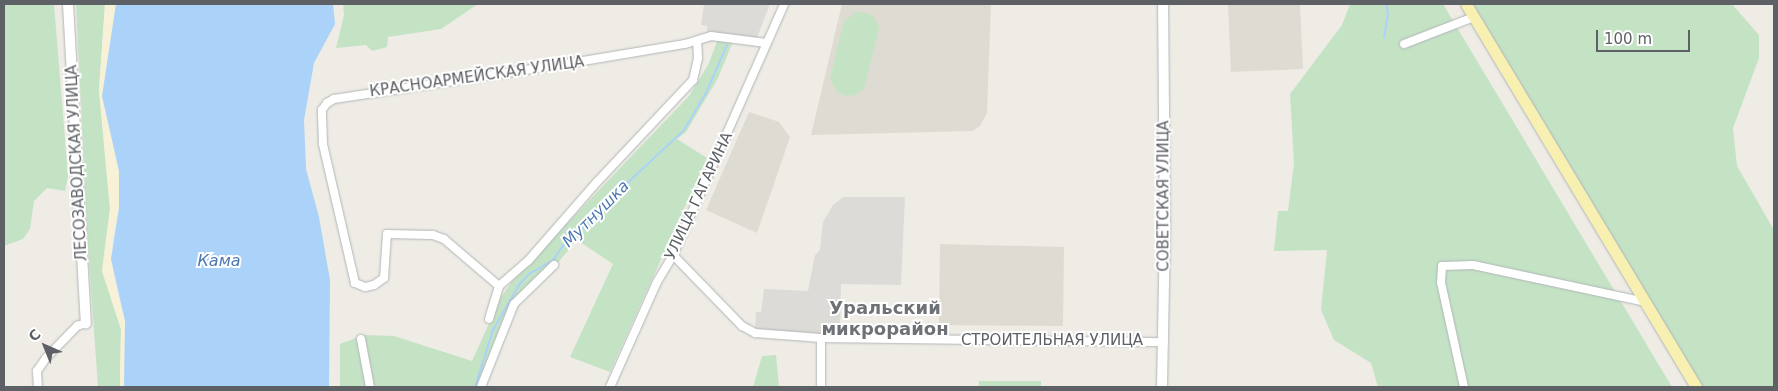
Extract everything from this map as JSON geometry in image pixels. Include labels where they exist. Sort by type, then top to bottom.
[{"type":"main road","name":"ЛЕСОЗАВОДСКАЯ УЛИЦА","points":[[68,4],[86,323]]},
{"type":"main road","name":"СОВЕТСКАЯ УЛИЦА","points":[[1162,387],[1164,342],[1163,4]]},
{"type":"main road","points":[[1466,4],[1696,387]]},
{"type":"street","name":"УЛИЦА ГАГАРИНА","points":[[610,387],[657,282],[673,255],[784,4]]},
{"type":"street","points":[[1404,44],[1474,17]]},
{"type":"street","points":[[489,319],[500,286],[528,261],[597,182],[693,80],[698,58],[697,41],[711,36],[767,43]]},
{"type":"street","name":"КРАСНОАРМЕЙСКАЯ УЛИЦА","points":[[500,286],[444,239],[433,235],[387,234],[384,278],[374,286],[365,287],[354,283],[323,144],[322,110],[327,103],[356,95],[480,78],[697,41]]},
{"type":"street","name":"СТРОИТЕЛЬНАЯ УЛИЦА","points":[[673,255],[742,326],[755,333],[821,338],[1164,342]]},
{"type":"street","points":[[481,387],[514,304],[554,265]]},
{"type":"street","points":[[1464,387],[1441,282],[1442,266],[1473,265],[1645,302]]},
{"type":"street","points":[[38,387],[37,371],[46,358],[77,326],[86,323]]},
{"type":"street","points":[[821,338],[821,387]]},
{"type":"street","points":[[361,339],[370,387]]},
{"type":"shaded area","points":[[704,4],[770,4],[756,40],[707,33],[707,26],[701,25]]},
{"type":"shaded area","points":[[842,4],[991,4],[987,113],[980,126],[973,131],[811,135]]},
{"type":"shaded area","points":[[1228,4],[1300,4],[1303,69],[1231,72]]},
{"type":"shaded area","points":[[749,112],[779,122],[790,137],[757,233],[706,210]]},
{"type":"shaded area","points":[[843,197],[905,197],[901,285],[841,284],[840,331],[820,335],[755,331],[756,312],[761,312],[764,289],[808,291],[815,255],[820,250],[823,222],[833,205]]},
{"type":"shaded area","points":[[940,244],[1064,247],[1063,326],[939,325]]},
{"type":"green space","points":[[4,4],[54,4],[68,176],[65,191],[47,188],[34,201],[30,229],[23,239],[4,246]]},
{"type":"green space","points":[[76,4],[105,4],[99,90],[110,209],[102,271],[121,329],[120,387],[98,387],[88,246]]},
{"type":"green space","points":[[343,4],[478,4],[441,29],[388,37],[387,47],[372,51],[366,45],[336,48],[344,15]]},
{"type":"green space","points":[[1350,4],[1443,4],[1672,387],[1378,387],[1371,363],[1334,340],[1321,310],[1327,250],[1274,251],[1278,211],[1288,211],[1294,163],[1290,94],[1342,25]]},
{"type":"green space","points":[[1471,4],[1732,4],[1759,35],[1759,58],[1733,128],[1737,166],[1774,230],[1774,387],[1701,387]]},
{"type":"green space","points":[[858,11],[874,16],[879,29],[864,89],[855,95],[845,96],[836,91],[830,78],[844,21]]},
{"type":"green space","points":[[720,34],[735,37],[718,78],[686,132],[677,139],[707,158],[610,372],[570,357],[613,264],[577,240],[556,265],[513,303],[479,387],[340,387],[340,344],[364,335],[394,336],[472,361],[501,297],[514,279],[689,96],[708,65]]},
{"type":"green space","points":[[776,355],[779,387],[753,387],[762,356]]},
{"type":"green space","points":[[979,381],[1041,381],[1041,387],[979,387]]},
{"type":"sand","points":[[105,4],[116,4],[102,96],[119,171],[119,208],[112,240],[114,280],[125,321],[124,387],[120,387],[121,329],[102,271],[110,209],[99,90]]},
{"type":"water","name":"Кама","points":[[116,4],[333,4],[335,24],[314,63],[304,120],[306,169],[319,217],[330,280],[329,387],[124,387],[125,321],[111,259],[119,208],[119,171],[102,96]]},
{"type":"waterway","name":"Мутнушка","points":[[1384,38],[1388,14],[1386,4]]},
{"type":"waterway","name":"Мутнушка","points":[[475,387],[493,330],[519,285],[529,274],[553,260],[569,237],[594,221],[606,203],[684,130],[706,93],[727,45]]},
{"type":"district","name":"Уральский микрорайон","points":[[885,319]]}]
